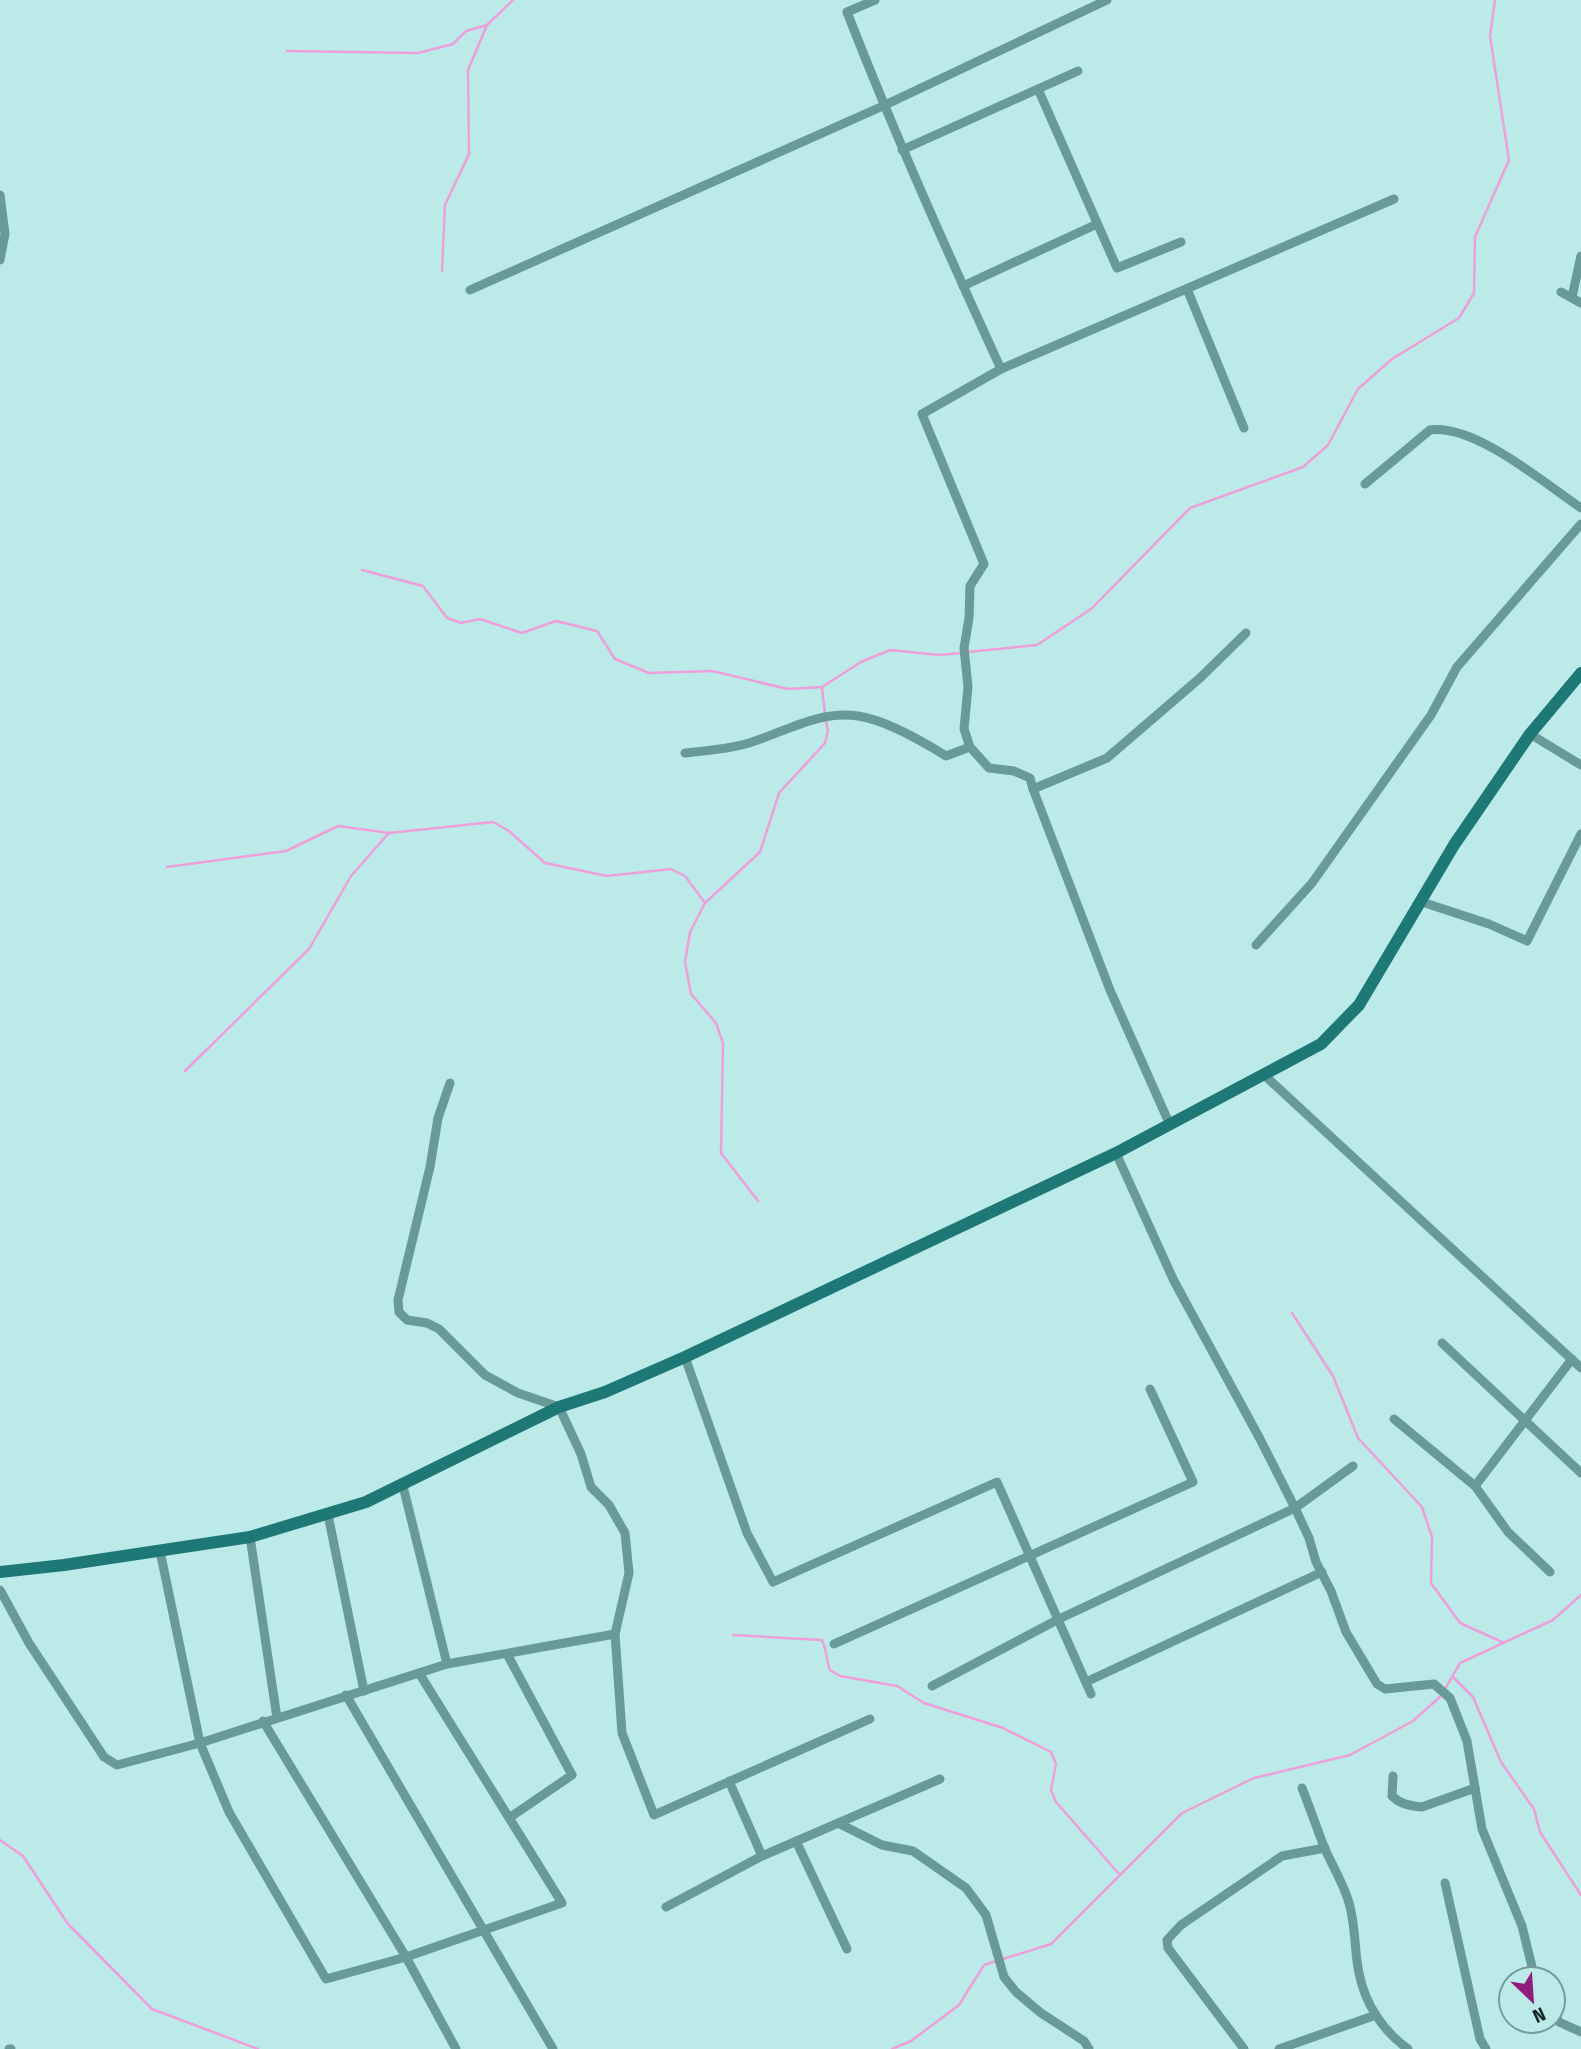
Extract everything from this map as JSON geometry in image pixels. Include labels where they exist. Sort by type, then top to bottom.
[{"type":"street","points":[[875,0],[847,12],[883,106],[1001,369]]},
{"type":"street","points":[[470,290],[883,106],[1107,0]]},
{"type":"street","points":[[902,150],[1078,71]]},
{"type":"street","points":[[1038,89],[1117,268],[1181,242]]},
{"type":"street","points":[[0,195],[5,234],[0,260]]},
{"type":"street","points":[[1170,1125],[1110,990],[1030,778],[1013,771],[989,768],[970,747],[964,729],[968,687],[964,648],[970,586],[984,564],[922,414],[1001,369],[1394,199]]},
{"type":"street","points":[[963,286],[1097,224]]},
{"type":"street","points":[[1572,297],[1581,256]]},
{"type":"street","points":[[1187,289],[1244,428]]},
{"type":"street","points":[[1561,292],[1581,303]]},
{"type":"street","points":[[1365,485],[1430,430],[1444,429],[1464,434],[1496,451],[1581,508]]},
{"type":"street","points":[[1255,945],[1312,883],[1431,715],[1457,667],[1581,524]]},
{"type":"street","points":[[1033,789],[1107,758],[1200,678],[1246,633]]},
{"type":"street","points":[[0,1572],[64,1566],[250,1537],[366,1502],[559,1407],[605,1392],[685,1357],[1115,1153],[1321,1044],[1359,1005],[1454,845],[1530,734],[1581,673]]},
{"type":"street","points":[[685,753],[748,743],[792,726],[838,715],[860,716],[897,730],[946,756],[970,747]]},
{"type":"street","points":[[1530,734],[1581,765]]},
{"type":"street","points":[[1422,902],[1489,924],[1527,941],[1581,834]]},
{"type":"street","points":[[1263,1073],[1581,1368]]},
{"type":"street","points":[[450,1083],[438,1118],[430,1167],[398,1300],[399,1312],[407,1320],[427,1322],[439,1329],[485,1375],[518,1393],[559,1407],[591,1487],[609,1505],[625,1533],[629,1573],[615,1634],[622,1733],[654,1815],[870,1718]]},
{"type":"street","points":[[1115,1153],[1174,1281],[1260,1438],[1294,1508],[1346,1632],[1377,1684],[1385,1689],[1434,1684],[1450,1698],[1467,1741],[1487,1844],[1522,1926],[1532,1965]]},
{"type":"street","points":[[1442,1343],[1581,1472]]},
{"type":"street","points":[[685,1357],[747,1533],[773,1582],[997,1482],[1091,1694]]},
{"type":"street","points":[[1475,1486],[1572,1359]]},
{"type":"street","points":[[834,1644],[1193,1482],[1150,1389]]},
{"type":"street","points":[[1394,1419],[1475,1486],[1508,1532],[1550,1572]]},
{"type":"street","points":[[932,1686],[1059,1619],[1294,1508],[1353,1466]]},
{"type":"street","points":[[403,1486],[447,1664]]},
{"type":"street","points":[[328,1515],[364,1691]]},
{"type":"street","points":[[250,1537],[276,1717]]},
{"type":"street","points":[[160,1551],[201,1743],[229,1812],[326,1979],[405,1957],[562,1903],[419,1673]]},
{"type":"street","points":[[1086,1682],[1322,1572]]},
{"type":"street","points":[[0,1590],[29,1643],[104,1757],[117,1765],[201,1743],[447,1664],[615,1634]]},
{"type":"street","points":[[507,1654],[572,1775],[509,1818]]},
{"type":"street","points":[[346,1695],[553,2049]]},
{"type":"street","points":[[263,1721],[405,1957],[456,2049]]},
{"type":"street","points":[[1393,1776],[1392,1796],[1398,1802],[1413,1806],[1422,1807],[1475,1788]]},
{"type":"street","points":[[666,1907],[762,1856],[940,1779]]},
{"type":"street","points":[[729,1781],[762,1856]]},
{"type":"street","points":[[1302,1788],[1349,1902],[1359,1973],[1376,2015],[1395,2040],[1408,2049]]},
{"type":"street","points":[[838,1823],[882,1845],[913,1851],[966,1888],[986,1916],[1004,1977],[1016,1992],[1041,2013],[1084,2041],[1089,2049]]},
{"type":"street","points":[[796,1841],[847,1949]]},
{"type":"street","points":[[1244,2049],[1168,1948],[1167,1940],[1181,1925],[1282,1856],[1325,1848]]},
{"type":"street","points":[[1445,1883],[1480,2039],[1486,2049]]},
{"type":"street","points":[[1279,2049],[1376,2015]]},
{"type":"waterway","points":[[287,51],[418,53],[453,44],[466,31],[487,25],[513,0]]},
{"type":"waterway","points":[[967,652],[1037,645],[1091,609],[1190,508],[1303,467],[1328,445],[1358,389],[1392,359],[1459,318],[1474,293],[1475,237],[1509,160],[1490,36],[1495,0]]},
{"type":"waterway","points":[[442,271],[445,205],[469,154],[468,70],[487,25]]},
{"type":"waterway","points":[[362,570],[423,586],[447,618],[461,623],[480,619],[522,633],[556,621],[597,631],[615,659],[649,673],[712,671],[788,689],[822,687],[861,662],[890,650],[939,655],[961,653]]},
{"type":"waterway","points":[[822,687],[825,714]]},
{"type":"waterway","points":[[758,1201],[721,1153],[723,1043],[716,1023],[691,994],[685,962],[690,932],[705,903],[760,852],[779,793],[825,743],[828,731],[826,721]]},
{"type":"waterway","points":[[167,867],[286,851],[338,826],[389,833],[493,822],[509,831],[545,863],[607,876],[671,869],[685,876],[705,903]]},
{"type":"waterway","points":[[185,1071],[309,949],[351,876],[388,834]]},
{"type":"waterway","points":[[1292,1313],[1333,1376],[1358,1438],[1422,1507],[1432,1537],[1431,1583],[1460,1623],[1502,1642]]},
{"type":"waterway","points":[[1445,1689],[1460,1663],[1553,1620],[1581,1595]]},
{"type":"waterway","points":[[733,1635],[822,1640],[830,1670],[840,1676],[897,1686],[924,1703],[1003,1728],[1051,1752],[1056,1764],[1051,1790],[1056,1802],[1119,1874]]},
{"type":"waterway","points":[[1453,1677],[1473,1697],[1501,1762],[1534,1809],[1540,1832],[1581,1895]]},
{"type":"waterway","points":[[1003,1959],[1051,1944],[1182,1813],[1254,1778],[1350,1755],[1413,1721],[1442,1695]]},
{"type":"waterway","points":[[0,1840],[23,1856],[68,1924],[152,2009],[258,2049]]},
{"type":"waterway","points":[[892,2049],[911,2041],[959,2005],[984,1965],[996,1961]]}]
